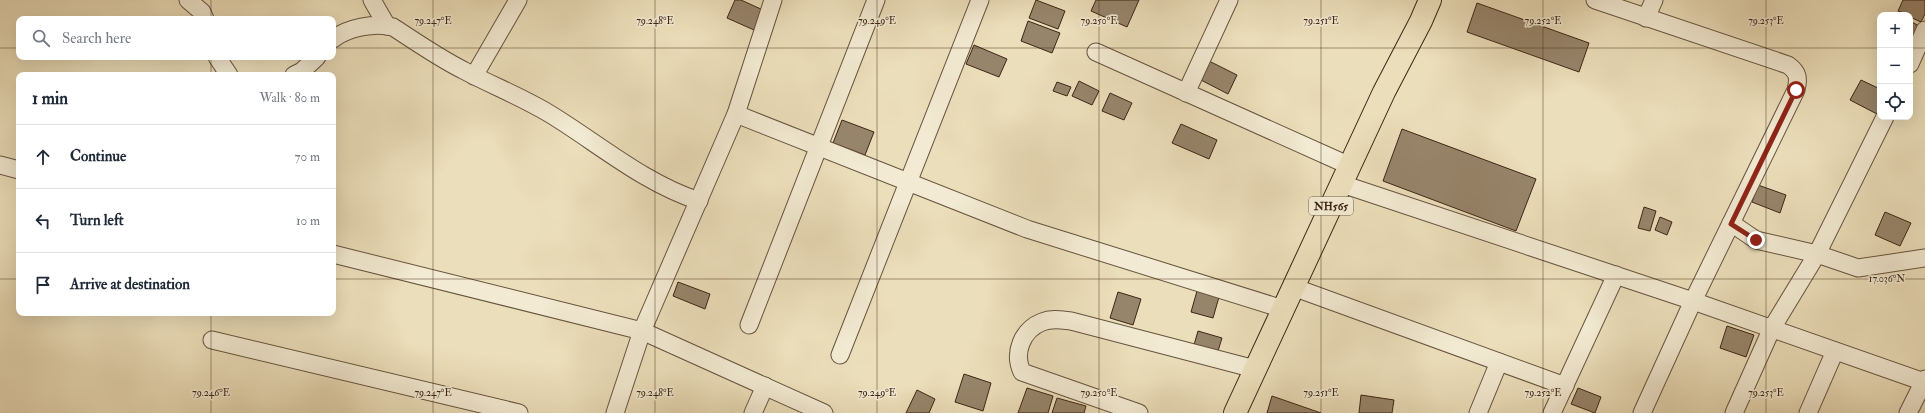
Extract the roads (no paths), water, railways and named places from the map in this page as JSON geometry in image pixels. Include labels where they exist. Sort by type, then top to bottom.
[{"type":"highway","name":"NH565","points":[[1235,413],[1293,287],[1430,0]]},
{"type":"street","points":[[188,0],[202,12],[204,16]]},
{"type":"street","points":[[372,0],[387,26]]},
{"type":"street","points":[[474,76],[518,0]]},
{"type":"street","points":[[615,413],[642,331],[736,114],[773,0]]},
{"type":"street","points":[[749,325],[820,147],[876,0]]},
{"type":"street","points":[[840,355],[980,0]]},
{"type":"street","points":[[1186,93],[1229,0]]},
{"type":"street","points":[[1595,0],[1788,65],[1795,70],[1798,76],[1796,90],[1693,301],[1642,413]]},
{"type":"street","points":[[1646,18],[1654,0]]},
{"type":"street","points":[[336,38],[345,32],[387,26],[393,28],[474,76],[549,113],[609,154],[665,187],[680,195],[699,201]]},
{"type":"street","points":[[1913,57],[1925,30]]},
{"type":"street","points":[[1096,52],[1186,93],[1346,175],[1616,275],[1924,381],[1908,413]]},
{"type":"street","points":[[219,60],[227,72]]},
{"type":"street","points":[[300,72],[315,60]]},
{"type":"street","points":[[736,114],[1027,229],[1283,309]]},
{"type":"street","points":[[1734,413],[1772,328],[1817,254],[1884,120]]},
{"type":"street","points":[[0,165],[16,169]]},
{"type":"street","points":[[1731,224],[1756,240],[1817,254],[1858,268],[1925,258]]},
{"type":"street","points":[[336,255],[642,331],[824,413]]},
{"type":"street","points":[[1552,413],[1616,275]]},
{"type":"street","points":[[1293,287],[1565,386]]},
{"type":"street","points":[[1139,413],[1022,372],[1019,365],[1018,353],[1020,343],[1030,330],[1042,322],[1058,319],[1256,369]]},
{"type":"street","points":[[212,340],[519,413]]},
{"type":"street","points":[[1808,413],[1836,351]]},
{"type":"street","points":[[1478,413],[1499,362]]},
{"type":"street","points":[[753,413],[765,386]]}]
